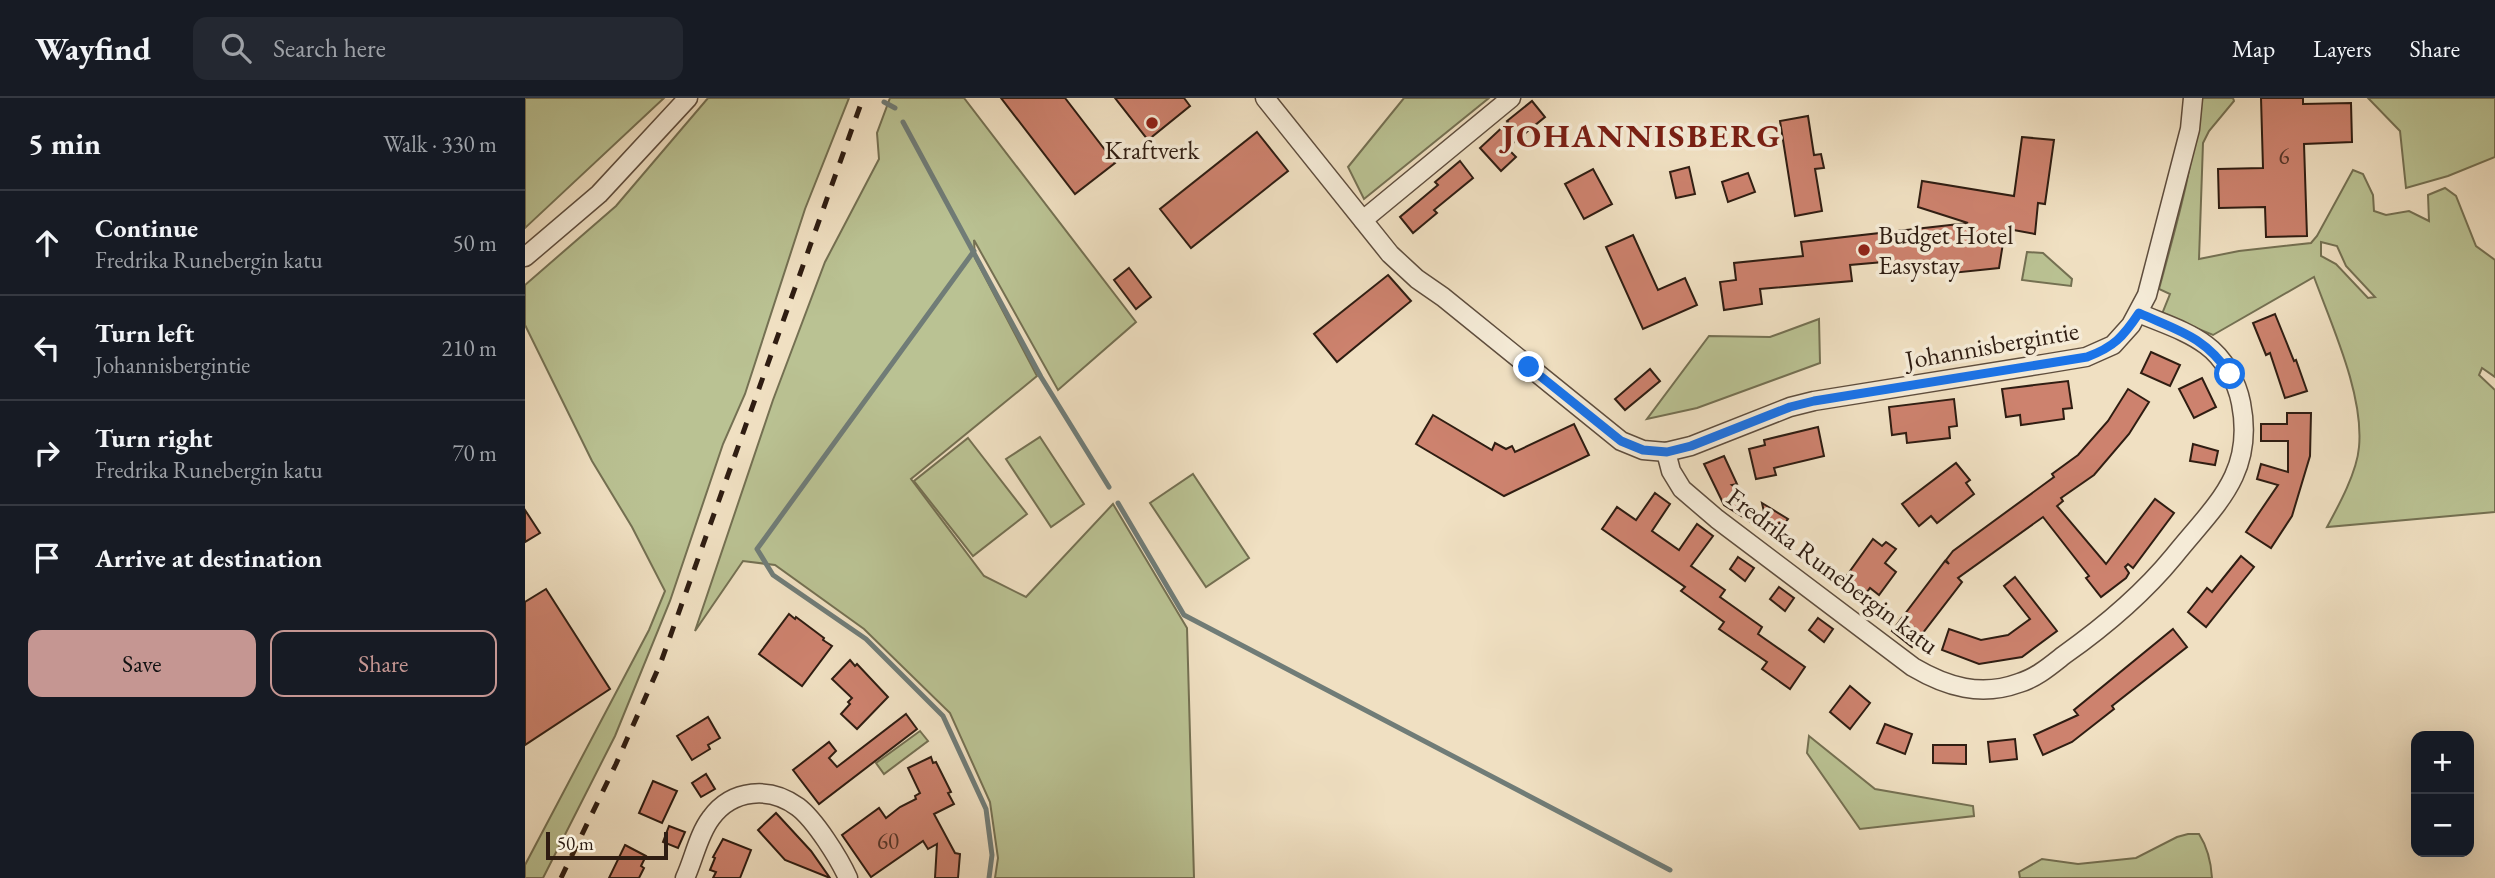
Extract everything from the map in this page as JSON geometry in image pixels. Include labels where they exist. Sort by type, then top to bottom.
[{"type":"street","points":[[525,257],[599,194],[688,98]]},
{"type":"street","points":[[1265,98],[1390,254],[1417,279],[1621,441],[1643,450],[1667,452]]},
{"type":"street","points":[[1363,220],[1511,98]]},
{"type":"street","name":"Johannisbergintie","points":[[1667,452],[1691,446],[1790,407],[1814,401],[2087,357],[2113,345],[2139,313],[2147,296],[2187,142],[2193,98]]},
{"type":"street","name":"Fredrika Runebergin katu","points":[[1667,452],[1671,471],[1682,489],[1717,519],[1913,667],[1938,681],[1965,689],[1983,690],[2019,683],[2036,676],[2099,631],[2133,601],[2164,569],[2215,506],[2229,487],[2241,463],[2245,436],[2239,394],[2219,358],[2208,346],[2190,335],[2139,313]]},
{"type":"street","points":[[685,878],[710,818],[720,807],[736,797],[750,793],[767,793],[784,798],[800,808],[848,878]]},
{"type":"green space","points":[[525,98],[664,98],[525,228]]},
{"type":"green space","points":[[708,98],[849,98],[805,209],[745,394],[723,444],[670,601],[615,736],[543,878],[525,878],[525,865],[649,630],[665,591],[632,527],[592,461],[525,325],[525,285],[616,206]]},
{"type":"green space","points":[[890,98],[964,98],[1136,322],[1058,390],[974,240],[975,258],[1037,376],[911,479],[984,576],[1026,597],[1113,504],[1187,628],[1194,878],[995,878],[998,858],[990,802],[950,713],[864,629],[775,565],[743,561],[695,631],[773,400],[825,262],[879,159],[877,133]]},
{"type":"green space","points":[[1404,98],[1489,98],[1364,199],[1348,167]]},
{"type":"green space","points":[[2199,98],[2233,98],[2234,101],[2209,131],[2203,143],[2199,259],[2239,251],[2311,243],[2353,170],[2363,174],[2373,195],[2374,211],[2386,215],[2409,211],[2429,221],[2428,195],[2445,188],[2456,196],[2476,246],[2495,260],[2495,377],[2482,368],[2479,375],[2495,390],[2495,512],[2327,527],[2355,467],[2359,427],[2352,383],[2314,277],[2213,335],[2162,314],[2170,294],[2159,289],[2184,194]],"holes":[[[2321,242],[2337,246],[2346,266],[2375,297],[2368,298],[2336,264],[2321,256]]]},
{"type":"green space","points":[[2368,98],[2495,98],[2495,157],[2448,176],[2406,188],[2400,131]]},
{"type":"green space","points":[[2027,252],[2043,253],[2072,279],[2071,286],[2022,280]]},
{"type":"green space","points":[[1819,319],[1820,363],[1697,408],[1647,419],[1709,336],[1770,337]]},
{"type":"green space","points":[[1040,437],[1084,504],[1051,527],[1006,459]]},
{"type":"green space","points":[[968,438],[1027,514],[973,556],[914,481]]},
{"type":"green space","points":[[1193,474],[1249,558],[1206,587],[1150,503]]},
{"type":"green space","points":[[920,731],[928,741],[884,774],[876,763]]},
{"type":"green space","points":[[1809,736],[1875,789],[1973,806],[1974,816],[1860,829],[1807,753]]},
{"type":"green space","points":[[2188,834],[2199,834],[2202,839],[2209,855],[2212,878],[2020,878],[2019,872],[2042,859],[2078,864],[2136,858]]},
{"type":"building","points":[[1001,98],[1065,98],[1115,163],[1075,194]]},
{"type":"building","name":"Kraftverk","points":[[1115,98],[1184,98],[1190,106],[1148,140]]},
{"type":"building","points":[[2261,98],[2303,98],[2303,104],[2351,103],[2352,142],[2304,144],[2307,236],[2266,237],[2265,207],[2219,208],[2218,169],[2263,168]]},
{"type":"building","points":[[1532,101],[1545,117],[1507,148],[1516,157],[1501,171],[1480,148]]},
{"type":"building","points":[[1808,116],[1814,155],[1821,154],[1824,168],[1815,169],[1822,211],[1795,216],[1780,121]]},
{"type":"building","points":[[1257,132],[1288,171],[1191,248],[1160,209]]},
{"type":"building","points":[[2022,137],[2054,140],[2045,204],[2038,203],[2035,234],[2008,229],[1999,268],[1952,273],[1952,266],[1906,272],[1895,261],[1850,265],[1852,281],[1760,289],[1762,304],[1724,310],[1720,282],[1736,280],[1734,263],[1803,256],[1801,242],[1968,223],[1918,207],[1922,181],[2014,196]]},
{"type":"building","points":[[1460,161],[1473,178],[1434,210],[1437,213],[1413,233],[1400,217],[1438,185],[1435,182]]},
{"type":"building","points":[[1689,167],[1695,194],[1676,198],[1670,172]]},
{"type":"building","points":[[1593,169],[1612,204],[1584,219],[1565,184]]},
{"type":"building","points":[[1748,173],[1755,192],[1728,202],[1722,182]]},
{"type":"building","points":[[1633,235],[1658,290],[1685,278],[1697,305],[1643,329],[1606,247]]},
{"type":"building","points":[[1129,268],[1151,297],[1136,309],[1114,280]]},
{"type":"building","points":[[1388,275],[1411,301],[1337,362],[1314,334]]},
{"type":"building","points":[[2275,314],[2307,391],[2285,398],[2270,353],[2266,355],[2253,323]]},
{"type":"building","points":[[2151,352],[2180,365],[2170,386],[2141,373]]},
{"type":"building","points":[[1650,369],[1660,381],[1625,410],[1615,399]]},
{"type":"building","points":[[2202,378],[2216,407],[2194,418],[2179,389]]},
{"type":"building","points":[[2068,381],[2072,408],[2063,409],[2064,419],[2021,425],[2020,415],[2006,417],[2002,389]]},
{"type":"building","points":[[2128,389],[2149,402],[2129,434],[2094,475],[2061,498],[2063,501],[2057,506],[2106,564],[2155,499],[2174,513],[2133,568],[2128,564],[2125,567],[2129,573],[2126,578],[2101,597],[2086,578],[2089,576],[2043,517],[1958,578],[1962,582],[1912,647],[1892,631],[1945,561],[1949,564],[1946,560],[1953,551],[2054,477],[2052,474],[2078,455],[2108,421]]},
{"type":"building","points":[[1954,399],[1957,426],[1949,427],[1950,438],[1907,443],[1906,433],[1892,435],[1889,407]]},
{"type":"building","points":[[2287,413],[2311,413],[2310,456],[2292,516],[2271,548],[2246,532],[2278,485],[2257,479],[2261,464],[2288,472],[2288,441],[2261,441],[2261,424],[2287,424]]},
{"type":"building","points":[[1433,415],[1492,450],[1495,443],[1506,449],[1512,446],[1515,452],[1574,424],[1589,455],[1504,496],[1416,444]]},
{"type":"building","points":[[1818,427],[1824,456],[1774,468],[1776,475],[1756,479],[1749,449],[1765,445],[1764,440]]},
{"type":"building","points":[[2193,444],[2218,451],[2215,465],[2190,461]]},
{"type":"building","points":[[1724,456],[1737,484],[1732,485],[1739,490],[1754,524],[1724,505],[1704,464]]},
{"type":"building","points":[[1956,463],[1970,480],[1966,483],[1974,494],[1937,523],[1931,516],[1919,526],[1902,504]]},
{"type":"building","points":[[1655,493],[1670,504],[1652,531],[1679,550],[1697,524],[1713,536],[1691,566],[1725,590],[1720,597],[1762,627],[1758,634],[1805,667],[1790,689],[1762,669],[1767,662],[1719,629],[1724,622],[1681,591],[1685,587],[1602,529],[1617,507],[1636,520]]},
{"type":"building","points":[[1762,503],[1788,519],[1775,535],[1768,530]]},
{"type":"building","points":[[525,510],[540,533],[525,542]]},
{"type":"building","points":[[1873,539],[1882,546],[1886,542],[1896,549],[1885,563],[1896,572],[1879,595],[1870,588],[1861,600],[1840,585]]},
{"type":"building","points":[[2241,556],[2254,567],[2206,627],[2188,612],[2207,588],[2212,592]]},
{"type":"building","points":[[1738,557],[1754,568],[1745,581],[1730,569]]},
{"type":"building","points":[[2015,577],[2057,631],[2022,657],[1979,664],[1942,650],[1949,629],[1981,640],[2008,635],[2030,619],[2004,586]]},
{"type":"building","points":[[1779,587],[1794,598],[1785,611],[1770,599]]},
{"type":"building","points":[[546,589],[610,689],[525,745],[525,602]]},
{"type":"building","points":[[789,614],[832,646],[802,686],[759,654]]},
{"type":"building","points":[[1818,618],[1833,629],[1824,642],[1809,630]]},
{"type":"building","points":[[2173,629],[2187,647],[2112,706],[2114,709],[2072,742],[2043,755],[2034,735],[2078,715],[2074,710]]},
{"type":"building","points":[[850,660],[888,697],[857,729],[841,714],[852,698],[832,679]]},
{"type":"building","points":[[1850,686],[1870,703],[1850,729],[1830,712]]},
{"type":"building","points":[[906,714],[917,729],[819,804],[793,770],[829,742],[836,751],[829,758],[837,767]]},
{"type":"building","points":[[708,717],[720,738],[708,745],[710,749],[692,760],[677,736]]},
{"type":"building","points":[[1885,724],[1912,734],[1905,754],[1877,743]]},
{"type":"building","points":[[2015,739],[2017,759],[1990,762],[1988,742]]},
{"type":"building","points":[[1933,745],[1966,745],[1966,764],[1933,763]]},
{"type":"building","points":[[931,757],[951,792],[948,793],[954,804],[934,814],[955,853],[960,854],[958,878],[935,878],[937,844],[928,849],[923,841],[871,877],[842,835],[879,808],[886,818],[916,799],[915,796],[920,793],[908,768]]},
{"type":"building","points":[[706,774],[715,789],[701,797],[692,783]]},
{"type":"building","points":[[653,781],[677,791],[662,823],[639,813]]},
{"type":"building","points":[[776,813],[811,851],[830,878],[785,860],[758,830]]},
{"type":"building","points":[[669,826],[685,832],[678,848],[663,842]]},
{"type":"building","points":[[723,839],[751,850],[740,878],[713,878],[716,872],[710,870],[715,858],[713,857]]},
{"type":"building","points":[[625,845],[646,856],[641,866],[644,868],[639,878],[609,878]]},
{"type":"waterway","points":[[884,102],[895,108]]},
{"type":"waterway","points":[[903,122],[1041,377],[1109,487]]},
{"type":"waterway","points":[[974,251],[757,549],[773,575],[866,639],[943,716],[986,809],[992,855],[989,878]]},
{"type":"waterway","points":[[1118,503],[1184,615],[1670,870]]},
{"type":"railway","points":[[561,878],[661,662],[863,98]]},
{"type":"place","name":"Kraftverk","points":[[1152,123]]},
{"type":"place","name":"Budget Hotel Easystay","points":[[1864,250]]},
{"type":"district","name":"JOHANNISBERG","points":[[1642,135]]},
{"type":"route","points":[[1529,367],[1621,441],[1643,450],[1667,452],[1691,446],[1790,407],[1814,401],[2087,357],[2113,345],[2139,313],[2190,335],[2208,346],[2230,374]]}]
